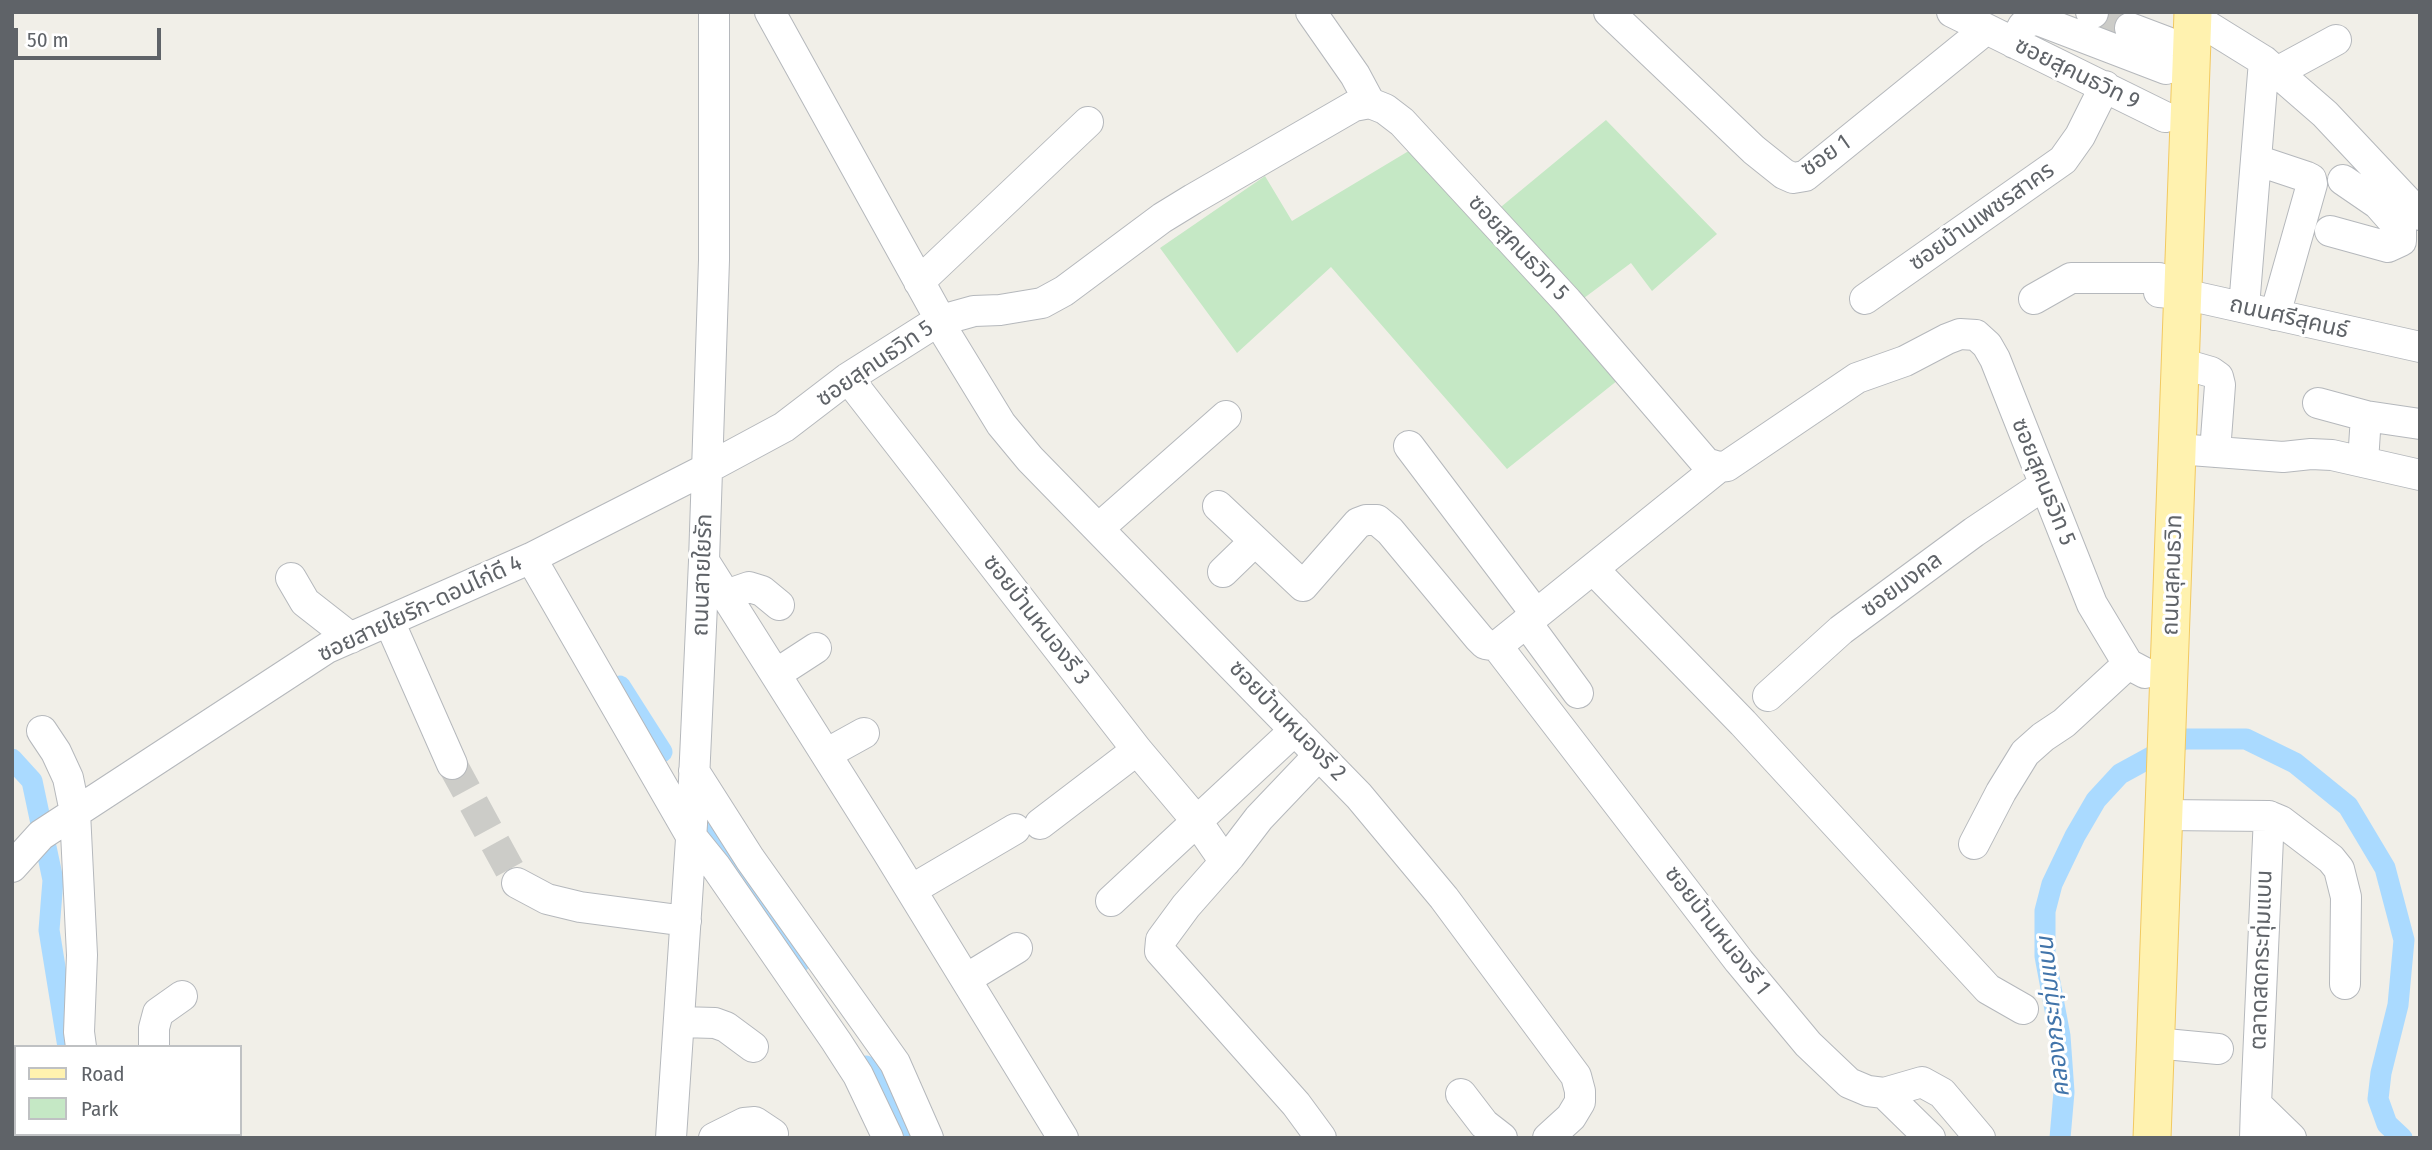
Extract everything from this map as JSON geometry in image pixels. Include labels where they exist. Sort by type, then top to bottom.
[{"type":"main road","name":"ถนนสุคนธวิท","points":[[2128,1138],[2177,449],[2180,363],[2167,288],[2165,117],[2178,31]]},
{"type":"main road","name":"ถนนสุคนธวิท","points":[[2152,1138],[2163,815],[2136,668],[2167,288],[2178,31]]},
{"type":"street","name":"ถนนสายใยรัก","points":[[671,1138],[691,836],[704,561],[714,260],[714,12]]},
{"type":"street","name":"ซอยบ้านหนองรี 2","points":[[770,12],[935,310],[938,321],[1001,424],[1030,459],[1359,796],[1444,898],[1576,1076],[1580,1102],[1572,1117],[1548,1138]]},
{"type":"street","points":[[1311,12],[1355,75],[1370,103]]},
{"type":"street","name":"ซอย 1","points":[[1609,12],[1754,150],[1793,178],[1805,176],[1985,30]]},
{"type":"street","name":"ซอยสุคนธวิท 9","points":[[1953,12],[2165,117]]},
{"type":"street","points":[[2014,43],[2028,21],[2038,20],[2178,31],[2271,67],[2325,114],[2420,215]]},
{"type":"street","points":[[2130,28],[2178,31]]},
{"type":"street","points":[[2271,67],[2336,40]]},
{"type":"street","points":[[2244,307],[2256,160],[2271,67]]},
{"type":"street","name":"ซอยบ้านเพชรสาคร","points":[[1865,299],[2063,160],[2080,136],[2105,86]]},
{"type":"street","name":"ซอยสุคนธวิท 5","points":[[706,469],[784,427],[848,378],[938,321],[974,311],[1042,303],[1064,291],[1193,198],[1354,106],[1370,103],[1385,109],[1402,122],[1567,301],[1706,463],[1719,467],[1727,466],[1857,378],[1905,360],[1960,334],[1976,335],[1987,345],[1995,359],[2092,604],[2136,668]]},
{"type":"street","points":[[919,282],[1088,122]]},
{"type":"street","points":[[2343,180],[2378,204],[2401,230],[2401,241],[2388,247],[2328,241],[2343,180],[2353,143]]},
{"type":"street","points":[[2256,160],[2307,177],[2312,184],[2275,314]]},
{"type":"street","name":"ถนนศรีสุคนธ์","points":[[2034,299],[2071,278],[2167,288],[2420,346]]},
{"type":"street","points":[[2180,363],[2211,372],[2218,377],[2220,385],[2215,452]]},
{"type":"street","name":"ซอยบ้านหนองรี 3","points":[[848,378],[1137,750],[1196,820],[1225,862]]},
{"type":"street","points":[[2318,403],[2366,416],[2420,424]]},
{"type":"street","points":[[1099,528],[1226,416]]},
{"type":"street","points":[[2363,462],[2366,416]]},
{"type":"street","points":[[1409,446],[1531,618],[1578,693]]},
{"type":"street","points":[[2177,449],[2283,457],[2332,455],[2420,475]]},
{"type":"street","points":[[1497,646],[1719,467]]},
{"type":"street","name":"ซอยสายใยรัก-ดอนไก่ดี 4","points":[[12,867],[56,825],[327,648],[531,558],[706,469]]},
{"type":"street","name":"ซอยมงคล","points":[[1768,696],[1841,630],[1974,532],[2044,485]]},
{"type":"street","points":[[1218,506],[1255,541],[1223,572]]},
{"type":"street","name":"ซอยบ้านหนองรี 1","points":[[1255,541],[1303,586],[1358,523],[1377,520],[1390,531],[1479,638],[1485,644],[1497,646],[1739,961],[1808,1044],[1849,1083],[1868,1091],[1884,1093]]},
{"type":"street","points":[[531,558],[691,836],[716,867],[850,1064],[888,1138]]},
{"type":"street","points":[[704,561],[1063,1138]]},
{"type":"street","points":[[1593,569],[1743,723],[1988,989],[2023,1009]]},
{"type":"street","points":[[291,578],[305,602],[351,638]]},
{"type":"street","points":[[726,595],[749,587],[762,592],[779,605]]},
{"type":"street","points":[[389,621],[452,764]]},
{"type":"street","points":[[776,674],[816,648]]},
{"type":"street","points":[[1975,844],[2001,792],[2025,753],[2136,668]]},
{"type":"street","points":[[1111,901],[1295,730]]},
{"type":"street","points":[[42,731],[68,778],[56,825],[82,956],[80,1045]]},
{"type":"street","points":[[826,754],[864,733]]},
{"type":"street","points":[[911,890],[1028,827],[1137,750]]},
{"type":"street","points":[[1319,755],[1259,818],[1166,932],[1161,940],[1160,951],[1296,1104],[1321,1138]]},
{"type":"street","points":[[694,771],[750,859],[895,1063],[928,1138]]},
{"type":"street","points":[[2163,815],[2269,816],[2331,859],[2339,869],[2346,897],[2345,984]]},
{"type":"street","name":"ตลาดสดกระทุ่มแบน","points":[[2255,1138],[2269,816]]},
{"type":"street","points":[[517,883],[547,899],[686,921]]},
{"type":"street","points":[[966,979],[1017,948]]},
{"type":"street","points":[[155,1045],[153,1028],[158,1013],[182,996]]},
{"type":"street","points":[[680,1022],[715,1023],[726,1027],[753,1047]]},
{"type":"street","points":[[2155,1043],[2218,1049]]},
{"type":"street","points":[[1930,1138],[1884,1093],[1922,1082],[1942,1093],[1980,1138]]},
{"type":"street","points":[[1461,1094],[1484,1124],[1502,1138]]},
{"type":"street","points":[[2256,1104],[2291,1138]]},
{"type":"street","points":[[714,1138],[744,1123],[755,1122],[773,1134]]},
{"type":"green space","points":[[1606,120],[1717,234],[1652,291],[1631,263],[1580,301],[1496,211]]},
{"type":"green space","points":[[1412,149],[1618,380],[1507,469],[1331,267],[1237,353],[1160,248],[1265,176],[1292,221]]},
{"type":"waterway","points":[[620,686],[662,752]]},
{"type":"waterway","name":"คลองกระทุ่มแบน","points":[[2060,1138],[2064,1092],[2060,1036],[2045,956],[2045,911],[2052,884],[2096,800],[2120,774],[2184,739],[2246,739],[2295,763],[2348,806],[2385,868],[2404,940],[2398,1005],[2381,1073],[2378,1099],[2387,1124],[2402,1138]]},
{"type":"waterway","points":[[12,759],[32,781],[53,880],[49,930],[68,1045]]},
{"type":"waterway","points":[[707,826],[799,963]]},
{"type":"waterway","points":[[866,1066],[889,1102],[906,1138]]},
{"type":"tunnel","points":[[2093,13],[2130,28]]},
{"type":"tunnel","points":[[452,764],[517,883]]}]
